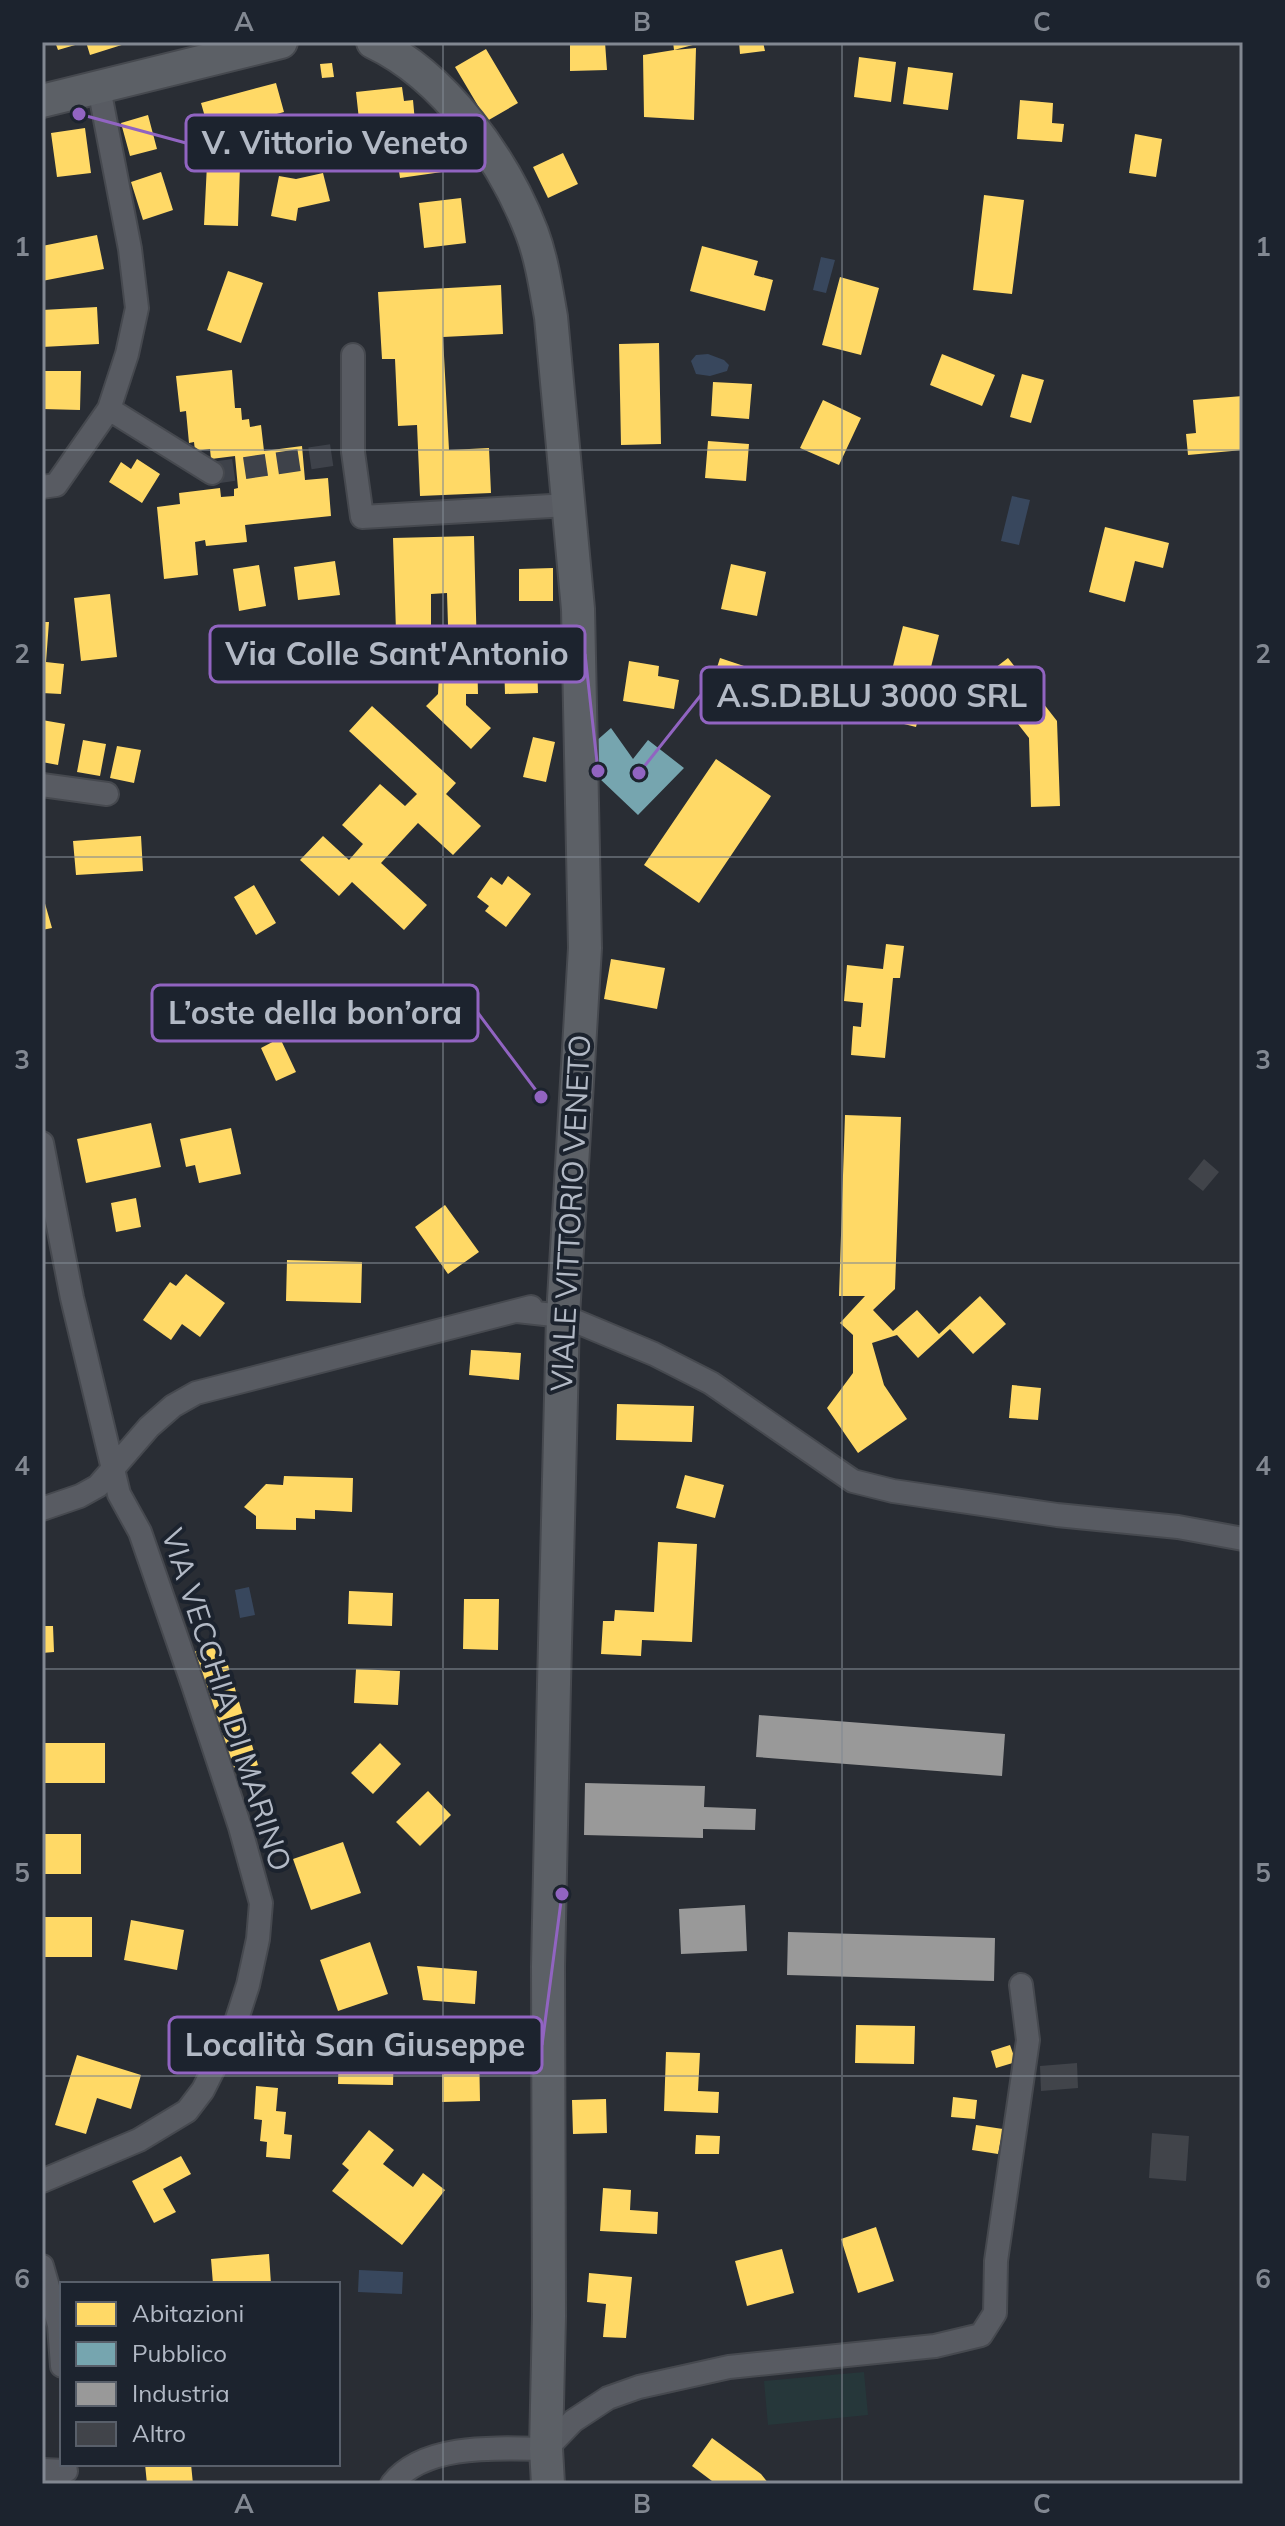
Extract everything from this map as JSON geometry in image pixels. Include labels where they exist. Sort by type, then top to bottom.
[{"type":"main road","points":[[42,101],[281,42]]},
{"type":"main road","name":"VIALE VITTORIO VENETO","points":[[373,42],[404,60],[446,95],[509,183],[532,234],[551,317],[578,609],[585,948],[564,1307],[548,1967],[548,2484]]},
{"type":"street","points":[[42,487],[56,485],[109,409],[127,354],[137,308],[130,249],[99,88]]},
{"type":"street","points":[[353,355],[353,452],[362,517],[568,505]]},
{"type":"street","points":[[109,409],[212,473]]},
{"type":"street","points":[[42,785],[107,794]]},
{"type":"street","name":"VIA VECCHIA DI MARINO","points":[[42,1143],[72,1298],[119,1494],[140,1532],[240,1827],[261,1903],[258,1939],[234,2028],[203,2090],[187,2111],[139,2140],[42,2181]]},
{"type":"street","points":[[42,1509],[80,1496],[98,1486],[149,1427],[173,1406],[196,1393],[517,1311],[564,1307],[711,1383],[853,1481],[908,1493],[1057,1515],[1178,1527],[1243,1539]]},
{"type":"street","points":[[392,2484],[406,2469],[438,2456],[498,2448],[546,2449],[573,2421],[608,2398],[639,2387],[729,2367],[935,2346],[981,2335],[995,2313],[996,2261],[1028,2040],[1021,1985]]},
{"type":"street","points":[[42,2266],[60,2339]]},
{"type":"street","points":[[42,2470],[66,2473]]},
{"type":"shaded area","points":[[864,2372],[868,2415],[768,2425],[764,2381]]},
{"type":"water","points":[[821,257],[835,260],[826,293],[813,290]]},
{"type":"water","points":[[708,354],[724,360],[729,365],[727,371],[710,376],[696,374],[691,361],[696,355]]},
{"type":"water","points":[[1012,496],[1030,500],[1019,545],[1001,541]]},
{"type":"water","points":[[249,1587],[255,1615],[240,1618],[235,1590]]},
{"type":"water","points":[[359,2270],[403,2272],[402,2294],[358,2292]]},
{"type":"building: Abitazioni","points":[[55,42],[82,42],[82,43],[58,50]]},
{"type":"building: Abitazioni","points":[[86,42],[128,42],[128,43],[90,55]]},
{"type":"building: Abitazioni","points":[[570,42],[605,42],[607,70],[570,71]]},
{"type":"building: Abitazioni","points":[[673,42],[704,42],[674,50]]},
{"type":"building: Abitazioni","points":[[739,42],[763,42],[765,51],[740,54]]},
{"type":"building: Abitazioni","points":[[696,48],[694,120],[644,117],[643,55]]},
{"type":"building: Abitazioni","points":[[486,49],[518,103],[487,121],[455,67]]},
{"type":"building: Abitazioni","points":[[859,57],[896,62],[891,102],[854,97]]},
{"type":"building: Abitazioni","points":[[332,63],[334,77],[322,78],[320,64]]},
{"type":"building: Abitazioni","points":[[908,67],[953,73],[948,110],[903,104]]},
{"type":"building: Abitazioni","points":[[276,83],[284,112],[248,122],[254,147],[228,154],[221,127],[209,131],[201,103]]},
{"type":"building: Abitazioni","points":[[402,87],[404,101],[413,100],[415,122],[360,129],[356,92]]},
{"type":"building: Abitazioni","points":[[1020,100],[1053,103],[1052,123],[1064,124],[1062,142],[1017,139]]},
{"type":"building: Abitazioni","points":[[148,115],[157,149],[130,156],[121,123]]},
{"type":"building: Abitazioni","points":[[85,128],[91,173],[57,177],[51,133]]},
{"type":"building: Abitazioni","points":[[1135,134],[1162,139],[1156,177],[1129,173]]},
{"type":"building: Abitazioni","points":[[437,139],[442,172],[400,178],[395,145]]},
{"type":"building: Abitazioni","points":[[563,153],[578,184],[548,198],[533,167]]},
{"type":"building: Abitazioni","points":[[207,164],[240,166],[238,226],[204,225]]},
{"type":"building: Abitazioni","points":[[161,172],[173,210],[143,220],[131,182]]},
{"type":"building: Abitazioni","points":[[323,173],[330,201],[298,208],[296,221],[271,216],[279,176],[296,179]]},
{"type":"building: Abitazioni","points":[[984,195],[1024,200],[1012,294],[973,290]]},
{"type":"building: Abitazioni","points":[[461,198],[466,243],[424,248],[419,203]]},
{"type":"building: Abitazioni","points":[[97,235],[104,269],[42,281],[42,246]]},
{"type":"building: Abitazioni","points":[[702,246],[758,261],[754,275],[773,280],[765,311],[690,291]]},
{"type":"building: Abitazioni","points":[[228,271],[263,283],[241,343],[207,330]]},
{"type":"building: Abitazioni","points":[[840,277],[879,288],[861,355],[822,345]]},
{"type":"building: Abitazioni","points":[[501,285],[503,334],[443,337],[449,450],[489,448],[491,493],[420,496],[417,425],[398,426],[395,359],[382,359],[378,292]]},
{"type":"building: Abitazioni","points":[[97,307],[99,344],[42,347],[42,310]]},
{"type":"building: Abitazioni","points":[[659,343],[661,444],[621,445],[619,344]]},
{"type":"building: Abitazioni","points":[[942,354],[995,375],[982,406],[930,385]]},
{"type":"building: Abitazioni","points":[[232,370],[235,408],[241,408],[242,420],[249,419],[250,427],[261,425],[264,451],[302,446],[305,480],[328,478],[331,516],[245,525],[247,542],[206,546],[205,540],[195,542],[198,575],[164,579],[157,507],[180,504],[179,493],[220,488],[221,497],[234,496],[234,489],[238,488],[235,456],[211,459],[210,449],[195,451],[194,442],[189,443],[186,411],[180,412],[176,376]]},
{"type":"building: Abitazioni","points":[[42,371],[81,371],[80,410],[42,409]]},
{"type":"building: Abitazioni","points":[[1022,374],[1044,380],[1031,423],[1010,417]]},
{"type":"building: Abitazioni","points":[[713,382],[752,384],[749,419],[711,416]]},
{"type":"building: Abitazioni","points":[[1243,396],[1243,450],[1188,455],[1186,434],[1196,433],[1193,400]]},
{"type":"building: Abitazioni","points":[[823,400],[861,418],[839,465],[800,448]]},
{"type":"building: Abitazioni","points":[[708,441],[749,444],[746,481],[705,478]]},
{"type":"building: Abitazioni","points":[[137,459],[160,474],[142,503],[109,482],[121,462],[131,469]]},
{"type":"building: Abitazioni","points":[[1105,527],[1169,543],[1163,568],[1135,561],[1125,602],[1089,592]]},
{"type":"building: Abitazioni","points":[[474,536],[478,694],[466,694],[466,705],[491,728],[471,749],[426,706],[438,694],[439,673],[396,632],[393,538]],"holes":[[[447,593],[448,625],[444,640],[437,640],[431,625],[431,594]]]},
{"type":"building: Abitazioni","points":[[335,561],[340,595],[298,600],[294,567]]},
{"type":"building: Abitazioni","points":[[731,564],[766,572],[757,616],[721,609]]},
{"type":"building: Abitazioni","points":[[259,565],[266,606],[239,611],[233,569]]},
{"type":"building: Abitazioni","points":[[553,568],[553,601],[519,601],[519,569]]},
{"type":"building: Abitazioni","points":[[110,594],[117,657],[81,661],[74,598]]},
{"type":"building: Abitazioni","points":[[42,622],[49,622],[46,662],[64,664],[61,694],[42,693]]},
{"type":"building: Abitazioni","points":[[903,626],[939,635],[916,727],[880,718]]},
{"type":"building: Abitazioni","points":[[720,658],[759,671],[744,715],[706,702]]},
{"type":"building: Abitazioni","points":[[1008,658],[1057,721],[1060,806],[1031,807],[1029,738],[982,678]]},
{"type":"building: Abitazioni","points":[[537,660],[538,693],[505,694],[504,661]]},
{"type":"building: Abitazioni","points":[[629,661],[659,666],[658,676],[679,680],[674,709],[623,701]]},
{"type":"building: Abitazioni","points":[[372,706],[456,783],[446,794],[481,826],[453,855],[418,823],[381,863],[427,905],[404,930],[352,882],[339,896],[300,860],[323,836],[349,860],[363,844],[342,825],[380,784],[405,806],[417,794],[349,731]]},
{"type":"building: Abitazioni","points":[[42,720],[65,724],[58,765],[42,762]]},
{"type":"building: Abitazioni","points":[[533,737],[555,742],[546,782],[523,777]]},
{"type":"building: Abitazioni","points":[[83,740],[106,744],[100,776],[77,772]]},
{"type":"building: Abitazioni","points":[[117,746],[141,750],[134,783],[110,778]]},
{"type":"building: Abitazioni","points":[[716,759],[771,796],[699,903],[644,865]]},
{"type":"building: Abitazioni","points":[[141,836],[143,871],[76,875],[73,841]]},
{"type":"building: Abitazioni","points":[[508,876],[531,894],[506,927],[485,911],[489,906],[477,897],[491,877],[502,885]]},
{"type":"building: Abitazioni","points":[[254,885],[276,923],[256,935],[234,897]]},
{"type":"building: Abitazioni","points":[[42,893],[52,928],[42,930]]},
{"type":"building: Abitazioni","points":[[886,944],[904,946],[900,978],[893,978],[885,1058],[851,1055],[853,1026],[861,1027],[863,1003],[844,1001],[847,965],[883,969]]},
{"type":"building: Abitazioni","points":[[611,959],[665,968],[657,1009],[604,999]]},
{"type":"building: Abitazioni","points":[[280,1038],[296,1072],[276,1081],[261,1048]]},
{"type":"building: Abitazioni","points":[[845,1115],[901,1117],[895,1289],[873,1310],[893,1331],[917,1310],[939,1334],[980,1296],[1006,1324],[973,1354],[950,1329],[918,1358],[897,1335],[872,1343],[884,1385],[907,1419],[858,1453],[827,1408],[853,1373],[853,1335],[840,1323],[865,1296],[839,1296]]},
{"type":"building: Abitazioni","points":[[151,1123],[161,1167],[86,1183],[77,1139]]},
{"type":"building: Abitazioni","points":[[231,1128],[241,1174],[199,1183],[195,1165],[186,1167],[180,1139]]},
{"type":"building: Abitazioni","points":[[136,1198],[141,1227],[116,1232],[111,1203]]},
{"type":"building: Abitazioni","points":[[445,1205],[479,1252],[448,1274],[415,1227]]},
{"type":"building: Abitazioni","points":[[287,1260],[362,1262],[361,1303],[286,1301]]},
{"type":"building: Abitazioni","points":[[186,1274],[225,1303],[200,1337],[182,1324],[171,1340],[143,1320],[170,1282],[176,1286]]},
{"type":"building: Abitazioni","points":[[471,1350],[521,1353],[519,1380],[469,1375]]},
{"type":"building: Abitazioni","points":[[1012,1385],[1041,1388],[1038,1420],[1009,1418]]},
{"type":"building: Abitazioni","points":[[617,1404],[694,1406],[692,1442],[616,1440]]},
{"type":"building: Abitazioni","points":[[685,1475],[724,1485],[715,1518],[676,1508]]},
{"type":"building: Abitazioni","points":[[284,1476],[353,1478],[352,1512],[315,1510],[315,1519],[296,1518],[296,1530],[256,1529],[256,1516],[244,1507],[266,1484],[283,1485]]},
{"type":"building: Abitazioni","points":[[658,1542],[697,1544],[692,1642],[642,1640],[641,1656],[601,1654],[603,1621],[614,1621],[615,1610],[654,1612]]},
{"type":"building: Abitazioni","points":[[349,1591],[393,1593],[392,1626],[348,1624]]},
{"type":"building: Abitazioni","points":[[464,1599],[499,1599],[498,1650],[463,1649]]},
{"type":"building: Abitazioni","points":[[42,1626],[53,1626],[54,1652],[42,1653]]},
{"type":"building: Abitazioni","points":[[221,1642],[258,1765],[235,1774],[222,1753],[188,1654]]},
{"type":"building: Abitazioni","points":[[356,1669],[400,1671],[398,1705],[354,1703]]},
{"type":"building: Abitazioni","points":[[42,1743],[105,1743],[105,1783],[42,1783]]},
{"type":"building: Abitazioni","points":[[380,1743],[401,1764],[373,1794],[351,1773]]},
{"type":"building: Abitazioni","points":[[428,1791],[451,1815],[420,1846],[396,1822]]},
{"type":"building: Abitazioni","points":[[42,1834],[81,1834],[81,1874],[42,1874]]},
{"type":"building: Abitazioni","points":[[343,1842],[361,1893],[311,1910],[293,1859]]},
{"type":"building: Abitazioni","points":[[42,1917],[92,1917],[92,1957],[42,1957]]},
{"type":"building: Abitazioni","points":[[131,1920],[184,1930],[177,1970],[124,1960]]},
{"type":"building: Abitazioni","points":[[370,1942],[388,1994],[338,2011],[320,1960]]},
{"type":"building: Abitazioni","points":[[417,1966],[477,1971],[475,2004],[423,2000]]},
{"type":"building: Abitazioni","points":[[856,2025],[915,2026],[914,2064],[855,2063]]},
{"type":"building: Abitazioni","points":[[1010,2045],[1016,2062],[996,2068],[991,2051]]},
{"type":"building: Abitazioni","points":[[339,2047],[394,2049],[393,2085],[338,2084]]},
{"type":"building: Abitazioni","points":[[442,2048],[479,2048],[480,2101],[442,2102]]},
{"type":"building: Abitazioni","points":[[666,2052],[700,2053],[698,2091],[719,2092],[718,2113],[664,2111]]},
{"type":"building: Abitazioni","points":[[77,2055],[141,2075],[131,2109],[97,2098],[86,2134],[55,2125]]},
{"type":"building: Abitazioni","points":[[256,2086],[278,2088],[276,2111],[286,2112],[284,2134],[292,2135],[290,2159],[266,2157],[267,2142],[260,2141],[262,2120],[254,2119]]},
{"type":"building: Abitazioni","points":[[953,2097],[977,2100],[975,2119],[951,2117]]},
{"type":"building: Abitazioni","points":[[606,2099],[607,2133],[573,2134],[572,2100]]},
{"type":"building: Abitazioni","points":[[976,2125],[1003,2129],[998,2154],[972,2150]]},
{"type":"building: Abitazioni","points":[[369,2130],[394,2150],[383,2164],[413,2187],[423,2173],[445,2190],[402,2245],[332,2191],[349,2170],[342,2164]]},
{"type":"building: Abitazioni","points":[[696,2135],[720,2136],[719,2154],[695,2154]]},
{"type":"building: Abitazioni","points":[[181,2156],[191,2174],[163,2189],[176,2212],[154,2223],[132,2181]]},
{"type":"building: Abitazioni","points":[[603,2188],[631,2190],[630,2210],[658,2212],[657,2234],[600,2231]]},
{"type":"building: Abitazioni","points":[[876,2227],[894,2281],[858,2293],[841,2239]]},
{"type":"building: Abitazioni","points":[[782,2249],[794,2293],[747,2306],[735,2261]]},
{"type":"building: Abitazioni","points":[[269,2254],[271,2282],[213,2282],[211,2259]]},
{"type":"building: Abitazioni","points":[[589,2273],[632,2277],[626,2338],[603,2337],[606,2304],[587,2302]]},
{"type":"building: Abitazioni","points":[[712,2438],[761,2474],[769,2484],[716,2484],[692,2466]]},
{"type":"building: Abitazioni","points":[[145,2466],[191,2466],[193,2484],[147,2484]]},
{"type":"building: Pubblico","points":[[611,728],[633,759],[648,740],[684,768],[638,815],[599,778],[595,742]]},
{"type":"building: Industria","points":[[759,1715],[1005,1734],[1002,1776],[756,1757]]},
{"type":"building: Industria","points":[[585,1783],[705,1786],[704,1807],[756,1809],[755,1830],[703,1829],[703,1838],[584,1835]]},
{"type":"building: Industria","points":[[745,1905],[747,1951],[681,1954],[679,1909]]},
{"type":"building: Industria","points":[[788,1932],[995,1938],[994,1981],[787,1975]]},
{"type":"building: Altro","points":[[1204,1159],[1219,1172],[1203,1191],[1188,1179]]},
{"type":"building: Altro","points":[[1077,2063],[1078,2088],[1041,2091],[1040,2066]]},
{"type":"building: Altro","points":[[1152,2133],[1189,2136],[1186,2181],[1149,2178]]},
{"type":"tunnel","points":[[212,473],[353,452]]},
{"type":"place","name":"V. Vittorio Veneto","points":[[79,114]]},
{"type":"place","name":"Via Colle Sant'Antonio","points":[[598,771]]},
{"type":"place","name":"A.S.D.BLU 3000 SRL","points":[[639,773]]},
{"type":"place","name":"L’oste della bon’ora","points":[[541,1097]]},
{"type":"place","name":"Località San Giuseppe","points":[[562,1894]]}]
